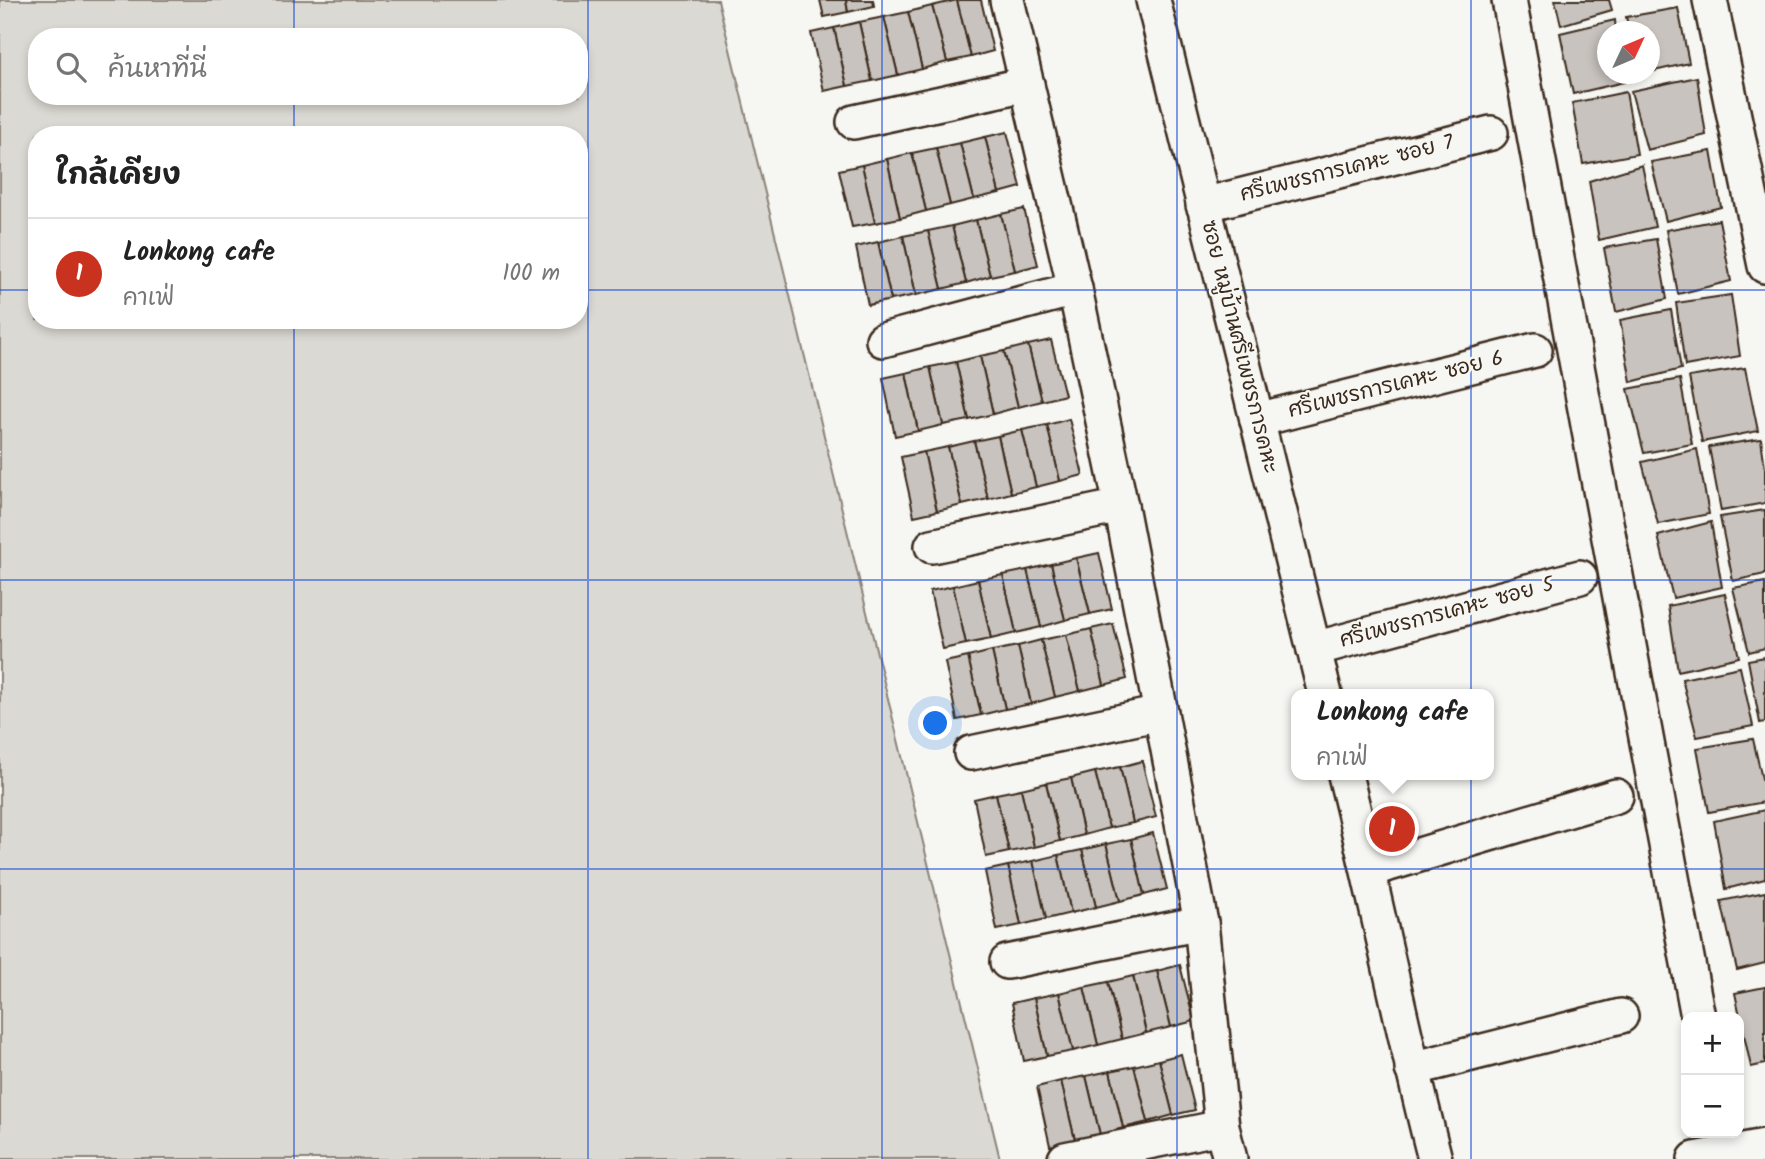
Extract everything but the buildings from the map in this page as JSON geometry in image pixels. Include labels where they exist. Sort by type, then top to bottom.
[{"type":"street","points":[[1007,0],[1075,289],[1161,713],[1201,923],[1223,1127],[1230,1159]]},
{"type":"street","name":"ซอย หมู่บ้านศรีเพชรการคหะ","points":[[1153,0],[1324,689]]},
{"type":"street","points":[[1509,0],[1697,1012]]},
{"type":"street","points":[[1710,0],[1765,266]]},
{"type":"street","points":[[854,122],[1027,84]]},
{"type":"street","name":"ศรีเพชรการเคหะ ซอย 7","points":[[1203,205],[1491,132]]},
{"type":"street","points":[[883,340],[1075,289]]},
{"type":"street","name":"ศรีเพชรการเคหะ ซอย 6","points":[[1257,420],[1535,350]]},
{"type":"street","points":[[932,546],[1121,506]]},
{"type":"street","name":"ศรีเพชรการเคหะ ซอย 5","points":[[1314,649],[1580,577]]},
{"type":"street","points":[[971,753],[1161,713]]},
{"type":"street","points":[[1346,780],[1435,1159]]},
{"type":"street","points":[[1369,870],[1616,796]]},
{"type":"street","points":[[1007,962],[1201,923]]},
{"type":"street","points":[[1412,1069],[1621,1016]]},
{"type":"street","points":[[1065,1159],[1223,1127]]},
{"type":"street","points":[[1715,1151],[1765,1146]]},
{"type":"shaded area","points":[[0,0],[718,0],[1000,1159],[0,1159]]},
{"type":"place","name":"Lonkong cafe","points":[[1392,829]]}]
